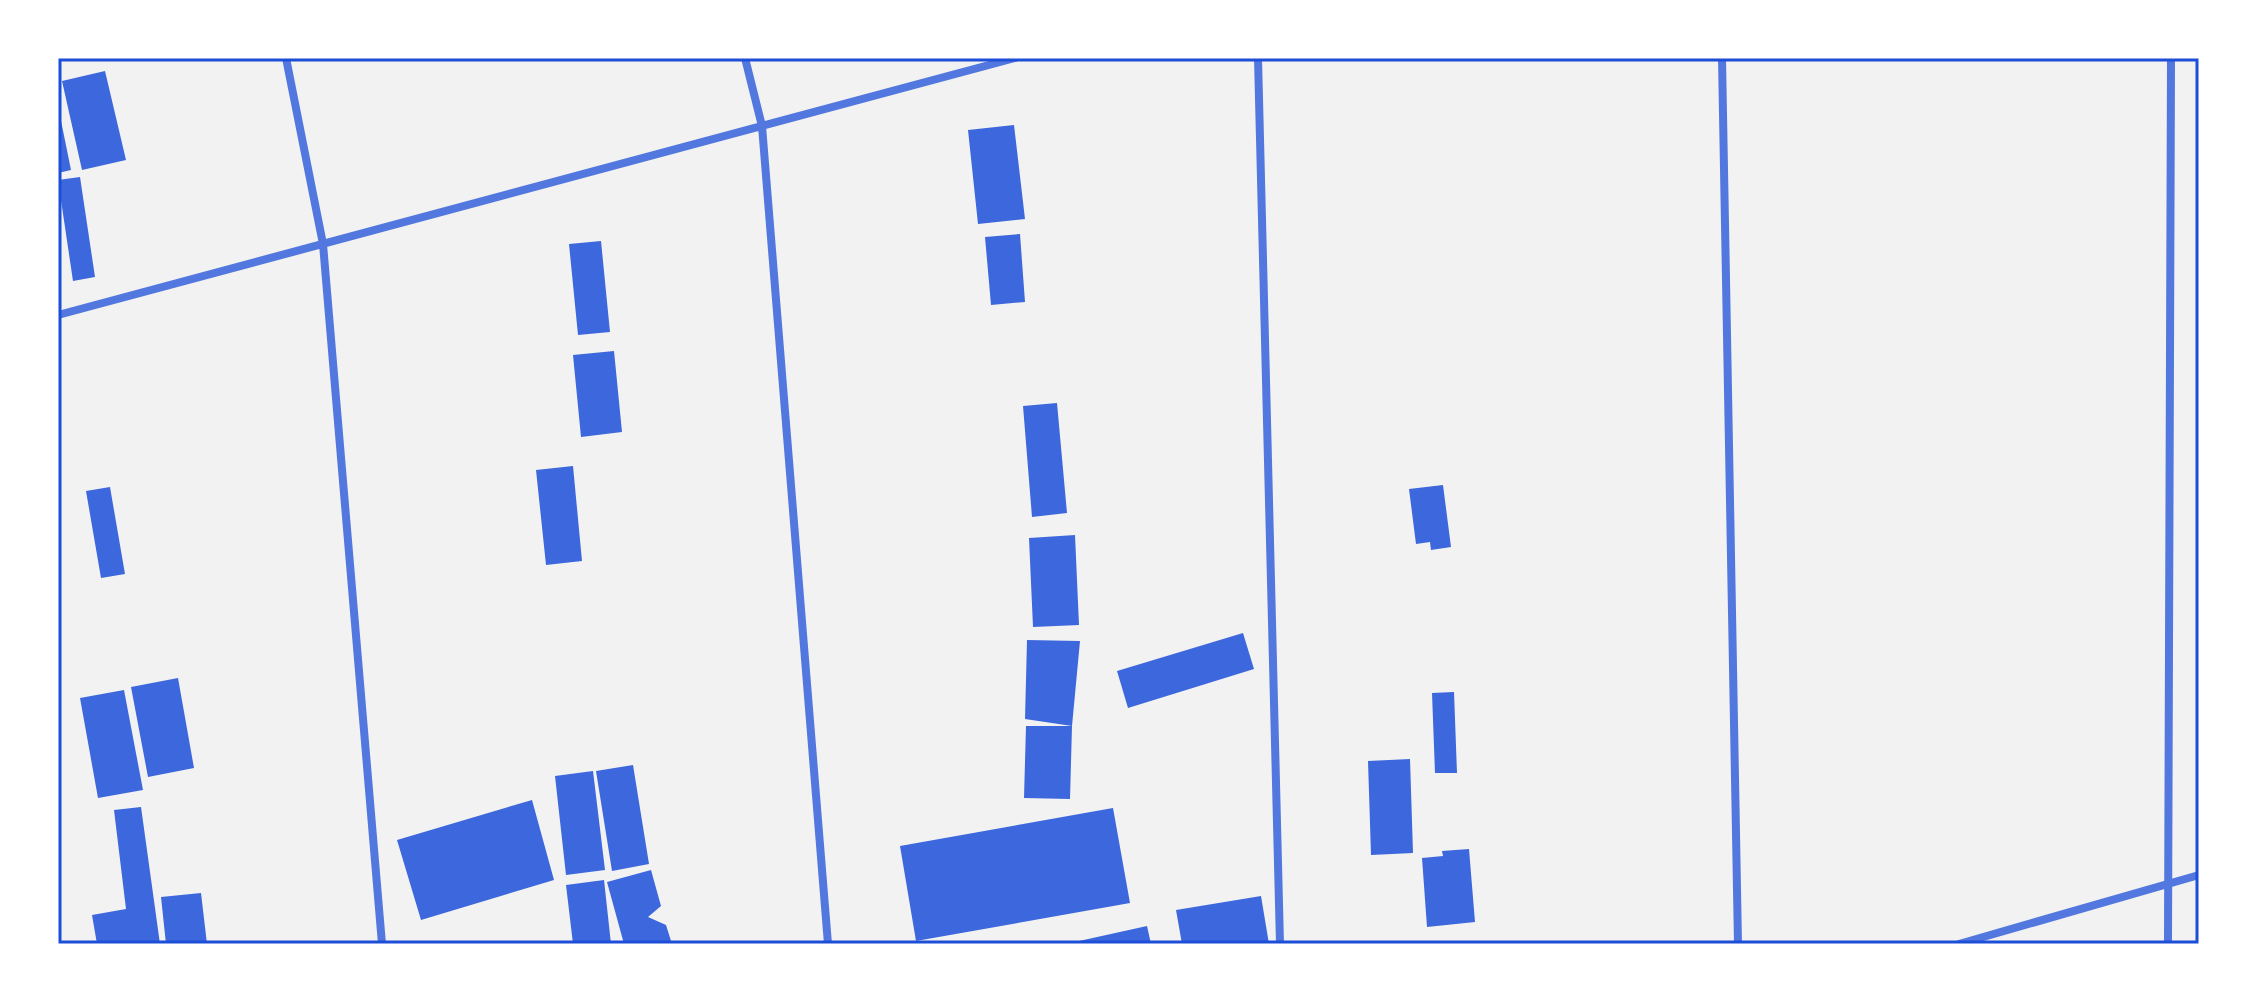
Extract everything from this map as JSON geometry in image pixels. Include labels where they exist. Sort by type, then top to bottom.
[{"type":"street","points":[[286,58],[323,244],[382,944]]},
{"type":"street","points":[[745,58],[762,126],[828,944]]},
{"type":"street","points":[[58,315],[1015,58]]},
{"type":"street","points":[[1258,58],[1280,944]]},
{"type":"street","points":[[1722,58],[1738,944]]},
{"type":"street","points":[[2168,944],[2171,58]]},
{"type":"street","points":[[1959,944],[2199,875]]},
{"type":"building","points":[[105,71],[126,160],[82,170],[62,81]]},
{"type":"building","points":[[58,106],[71,170],[58,173]]},
{"type":"building","points":[[1014,125],[1025,219],[978,224],[968,130]]},
{"type":"building","points":[[80,177],[95,277],[73,281],[58,180]]},
{"type":"building","points":[[1020,234],[1025,302],[991,305],[985,237]]},
{"type":"building","points":[[601,241],[610,332],[578,335],[569,244]]},
{"type":"building","points":[[614,351],[622,432],[581,437],[573,355]]},
{"type":"building","points":[[1057,403],[1067,513],[1032,517],[1023,406]]},
{"type":"building","points":[[573,466],[582,561],[546,565],[536,470]]},
{"type":"building","points":[[1443,485],[1451,547],[1431,550],[1430,542],[1416,544],[1409,489]]},
{"type":"building","points":[[110,487],[125,574],[101,578],[86,491]]},
{"type":"building","points":[[1075,535],[1079,625],[1033,627],[1029,538]]},
{"type":"building","points":[[1243,633],[1254,669],[1128,708],[1117,671]]},
{"type":"building","points":[[1027,640],[1080,641],[1072,726],[1025,719]]},
{"type":"building","points":[[178,678],[194,768],[148,777],[131,687]]},
{"type":"building","points":[[124,690],[143,790],[98,798],[80,698]]},
{"type":"building","points":[[1454,692],[1457,773],[1435,773],[1432,693]]},
{"type":"building","points":[[1026,726],[1072,726],[1070,799],[1024,798]]},
{"type":"building","points":[[1410,759],[1413,853],[1371,855],[1368,761]]},
{"type":"building","points":[[633,765],[649,864],[612,871],[596,771]]},
{"type":"building","points":[[593,771],[605,870],[566,875],[555,776]]},
{"type":"building","points":[[532,800],[554,880],[421,920],[397,840]]},
{"type":"building","points":[[141,807],[160,944],[97,944],[92,915],[126,909],[114,810]]},
{"type":"building","points":[[1113,808],[1130,903],[916,941],[900,846]]},
{"type":"building","points":[[1469,849],[1475,922],[1427,927],[1422,858],[1443,856],[1442,851]]},
{"type":"building","points":[[651,870],[661,906],[648,917],[666,925],[672,944],[624,944],[607,882]]},
{"type":"building","points":[[604,880],[611,944],[573,944],[566,885]]},
{"type":"building","points":[[201,893],[207,944],[166,944],[161,897]]},
{"type":"building","points":[[1261,896],[1269,944],[1182,944],[1176,910]]},
{"type":"building","points":[[1147,926],[1151,944],[1070,944],[1070,943]]}]
